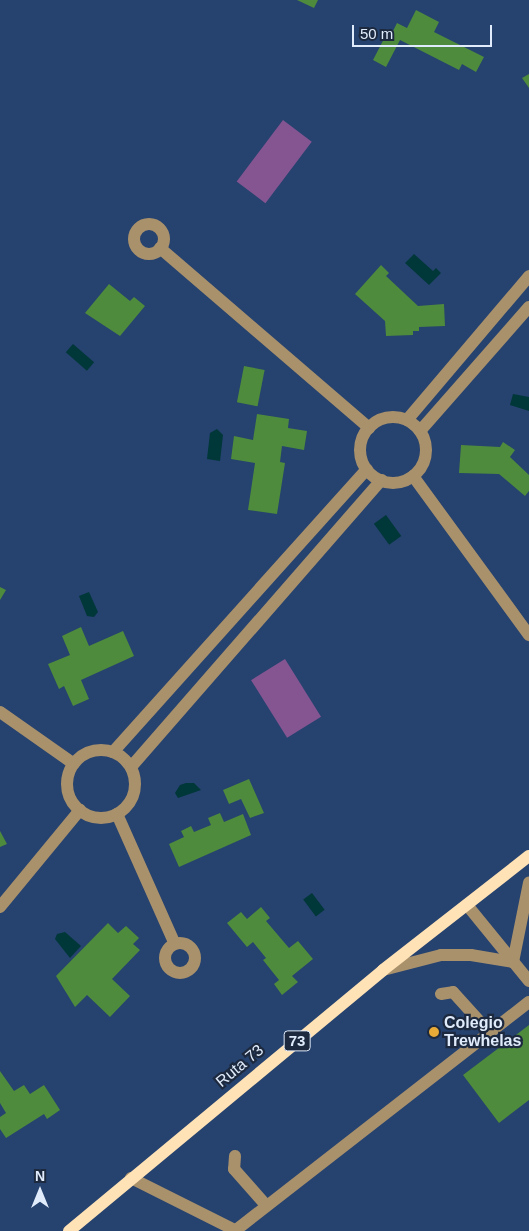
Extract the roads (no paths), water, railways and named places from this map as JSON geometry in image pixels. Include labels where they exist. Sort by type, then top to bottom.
[{"type":"main road","name":"Ruta 73","points":[[69,1231],[383,970],[529,856]]},
{"type":"street","points":[[160,248],[369,428]]},
{"type":"street","points":[[407,420],[529,276]]},
{"type":"street","points":[[420,431],[529,307]]},
{"type":"street","points":[[387,418],[407,420],[420,431],[426,450],[425,460],[413,476],[397,482],[381,480],[366,469],[361,443],[369,428],[387,418]]},
{"type":"street","points":[[113,752],[366,469]]},
{"type":"street","points":[[413,476],[529,635]]},
{"type":"street","points":[[131,767],[381,480]]},
{"type":"street","points":[[250,600],[264,614]]},
{"type":"street","points":[[0,712],[74,764]]},
{"type":"street","points":[[96,750],[113,752],[131,767],[134,793],[117,814],[102,818],[80,810],[67,789],[74,764],[96,750]]},
{"type":"street","points":[[0,908],[80,810]]},
{"type":"street","points":[[117,814],[175,944]]},
{"type":"street","points":[[513,962],[529,883]]},
{"type":"street","points":[[467,905],[529,981]]},
{"type":"street","points":[[383,970],[441,955],[513,962]]},
{"type":"street","points":[[441,994],[454,992],[490,1033]]},
{"type":"street","points":[[131,1178],[237,1231],[266,1204],[529,1002]]},
{"type":"street","points":[[235,1156],[234,1169],[266,1204]]},
{"type":"place","name":"Colegio Trewhelas","points":[[434,1032]]}]
